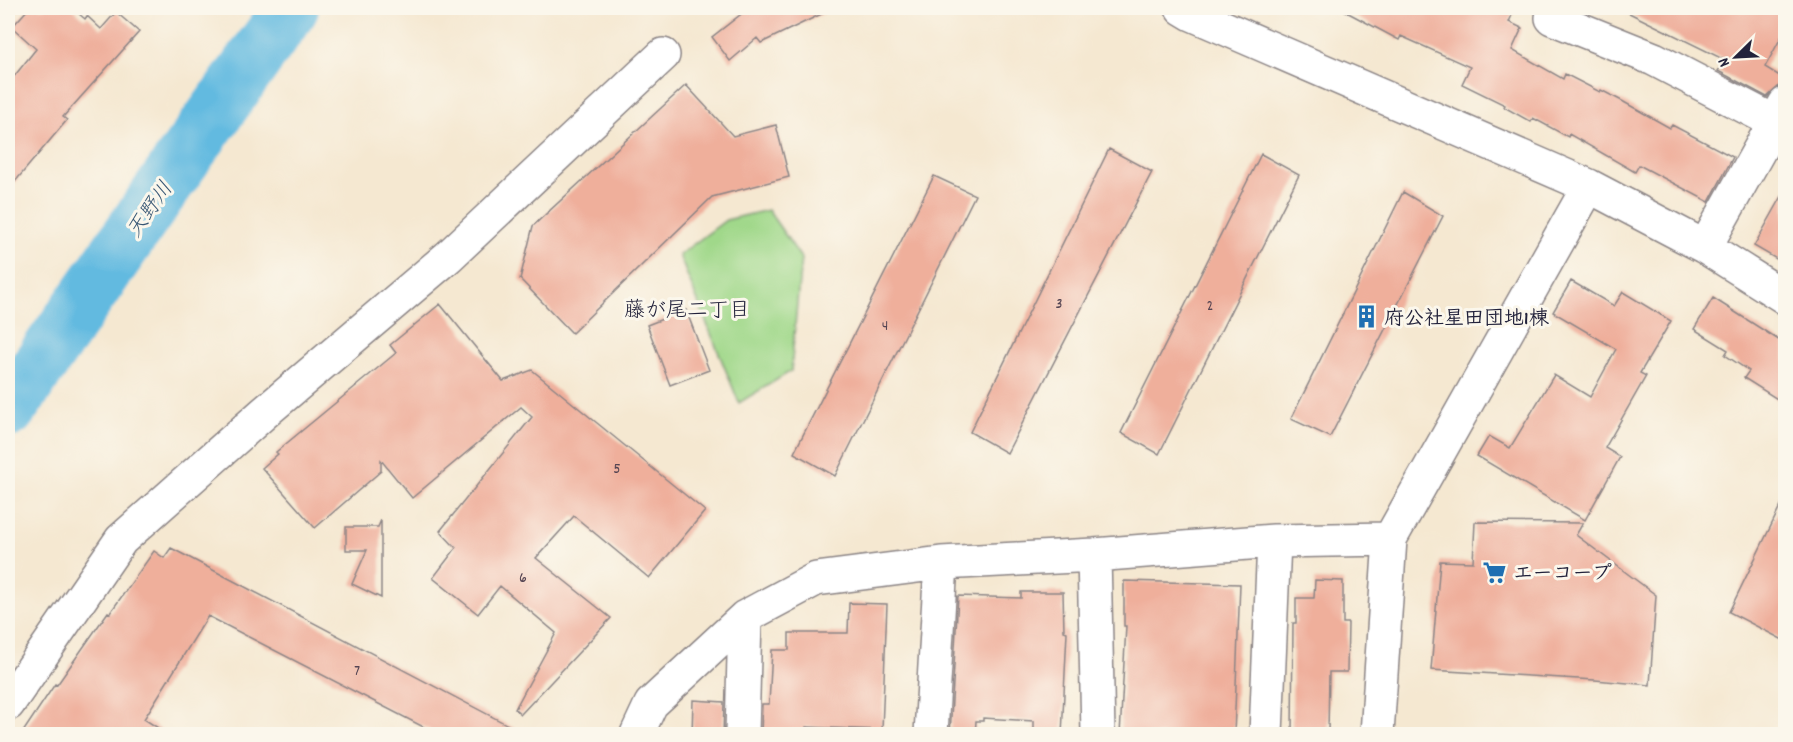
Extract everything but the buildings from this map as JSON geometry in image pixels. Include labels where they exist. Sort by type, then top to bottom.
[{"type":"street","points":[[1190,10],[1588,186],[1705,247],[1785,298]]},
{"type":"street","points":[[1552,18],[1780,112],[1705,247]]},
{"type":"street","points":[[8,704],[121,540],[264,413],[448,257],[663,55]]},
{"type":"street","points":[[1377,735],[1390,539],[1588,186]]},
{"type":"street","points":[[637,735],[651,704],[745,617],[816,579],[941,563],[1094,555],[1274,541],[1390,539]]},
{"type":"street","points":[[1266,735],[1274,541]]},
{"type":"street","points":[[1094,555],[1098,735]]},
{"type":"street","points":[[931,735],[941,563]]},
{"type":"street","points":[[742,735],[745,617]]},
{"type":"green space","points":[[768,210],[801,258],[791,371],[739,403],[679,255],[726,220]]},
{"type":"waterway","name":"天野川","points":[[8,410],[291,8]]},
{"type":"place","name":"府公社星田団地1棟","points":[[1366,317]]},
{"type":"place","name":"エーコープ","points":[[1495,572]]},
{"type":"district","name":"藤が尾二丁目","points":[[687,309]]}]
